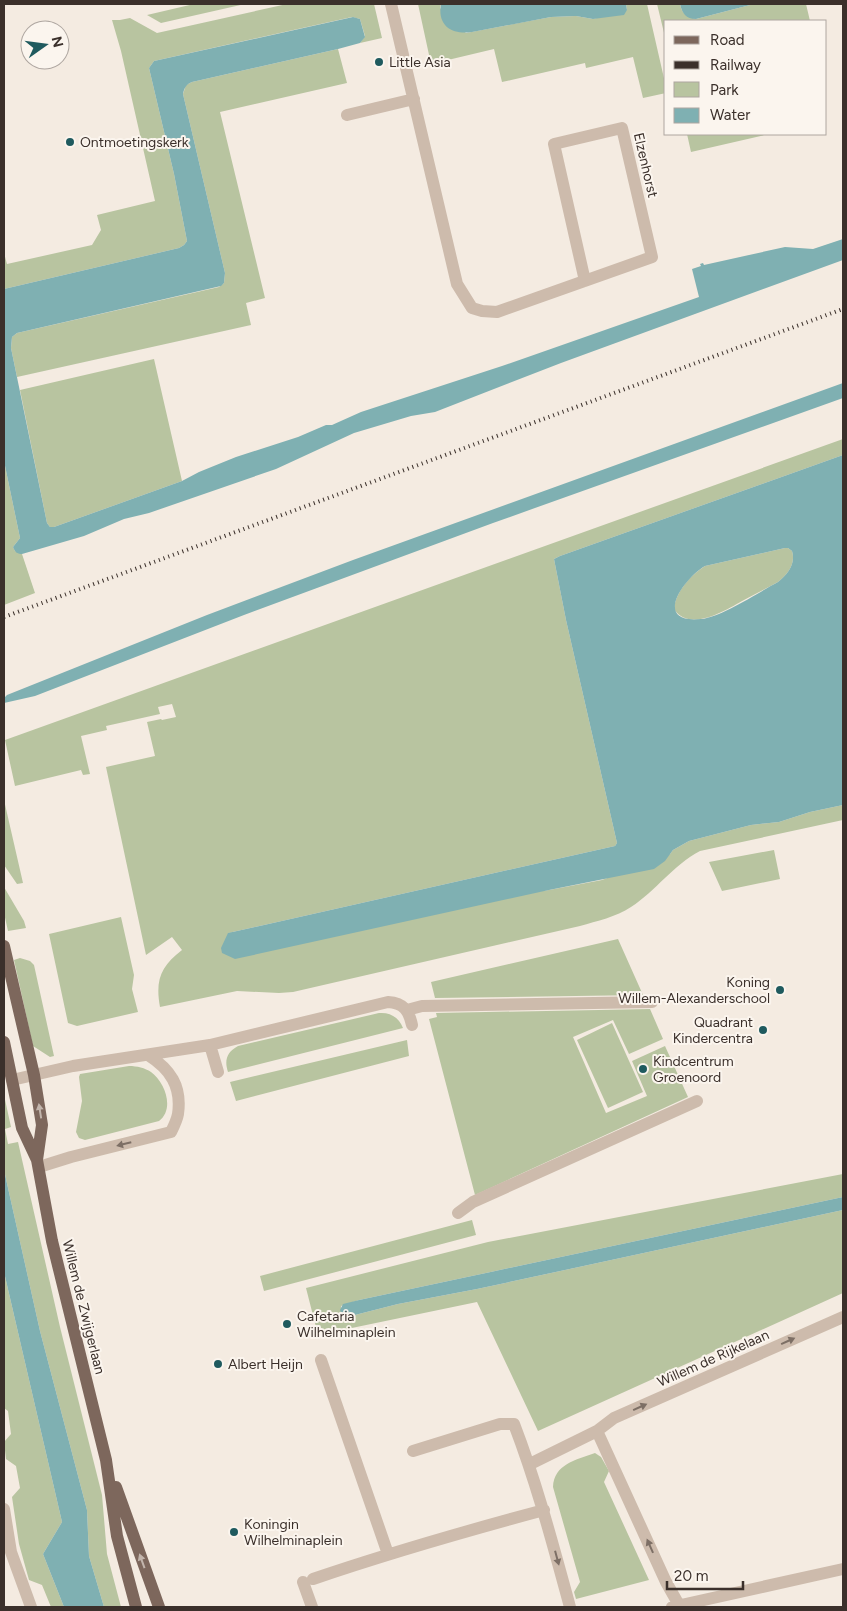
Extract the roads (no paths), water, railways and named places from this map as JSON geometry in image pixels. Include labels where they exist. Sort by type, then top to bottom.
[{"type":"main road","name":"Willem de Zwijgerlaan","points":[[4,946],[9,991],[34,1075],[42,1125],[38,1163]]},
{"type":"main road","name":"Willem de Zwijgerlaan","points":[[4,1042],[22,1128],[38,1163],[52,1241],[106,1460],[117,1536],[136,1607]]},
{"type":"main road","name":"Willem de Zwijgerlaan","points":[[106,1460],[159,1607]]},
{"type":"street","name":"Elzenhorst","points":[[391,4],[457,284],[472,308],[497,312],[652,258],[622,128],[554,144],[585,281]]},
{"type":"street","points":[[347,115],[414,99]]},
{"type":"street","points":[[12,1080],[73,1066],[210,1045],[388,1002],[396,1002],[407,1010],[412,1026]]},
{"type":"street","points":[[407,1010],[422,1006],[652,1002]]},
{"type":"street","points":[[210,1045],[218,1072]]},
{"type":"street","points":[[38,1163],[71,1157],[171,1132],[178,1115],[179,1095],[173,1078],[162,1064],[148,1055]]},
{"type":"street","points":[[458,1213],[473,1202],[697,1102]]},
{"type":"street","name":"Willem de Rijkelaan","points":[[530,1464],[597,1430],[614,1418],[843,1316]]},
{"type":"street","points":[[321,1360],[388,1554]]},
{"type":"street","points":[[412,1451],[500,1424],[514,1424],[530,1464],[570,1607]]},
{"type":"street","points":[[597,1430],[675,1606],[843,1569]]},
{"type":"street","points":[[4,1509],[7,1553],[31,1607]]},
{"type":"street","points":[[312,1607],[308,1580],[448,1536],[544,1510]]},
{"type":"water","points":[[441,4],[626,4],[627,10],[624,15],[593,19],[576,16],[551,17],[465,33],[452,30],[444,23],[440,12]]},
{"type":"water","points":[[680,4],[754,4],[696,19],[685,15]]},
{"type":"water","points":[[353,17],[360,19],[365,37],[360,43],[192,82],[185,89],[183,94],[225,273],[224,283],[221,286],[17,333],[12,337],[11,348],[47,523],[50,527],[182,481],[236,457],[298,437],[326,425],[332,425],[361,412],[502,366],[699,297],[692,269],[701,266],[700,264],[703,263],[704,265],[785,247],[813,249],[843,239],[843,260],[561,363],[435,412],[411,416],[354,433],[276,469],[149,513],[124,519],[84,536],[22,554],[17,553],[13,547],[20,538],[4,461],[4,289],[179,248],[187,241],[174,174],[149,68],[154,61]]},
{"type":"water","points":[[843,383],[843,398],[493,523],[244,615],[35,696],[4,703],[4,698],[7,695],[207,615],[353,560]]},
{"type":"water","points":[[843,455],[843,805],[810,812],[779,822],[751,825],[689,841],[673,850],[665,861],[654,869],[549,890],[235,959],[222,953],[221,948],[228,933],[615,846],[617,843],[554,559]],"holes":[[[788,548],[792,551],[792,564],[788,572],[778,582],[730,609],[710,617],[686,619],[678,615],[675,608],[676,599],[688,580],[705,566]]]},
{"type":"water","points":[[4,1170],[40,1331],[87,1510],[89,1556],[104,1607],[64,1607],[43,1554],[62,1522],[4,1272]]},
{"type":"water","points":[[843,1197],[843,1210],[477,1289],[398,1304],[347,1317],[342,1315],[340,1310],[343,1304],[359,1300]]},
{"type":"railway","points":[[4,617],[843,309]]},
{"type":"place","name":"Little Asia","points":[[379,62]]},
{"type":"place","name":"Ontmoetingskerk","points":[[70,142]]},
{"type":"place","name":"Koning Willem-Alexanderschool","points":[[780,990]]},
{"type":"place","name":"Quadrant Kindercentra","points":[[763,1030]]},
{"type":"place","name":"Kindcentrum Groenoord","points":[[643,1069]]},
{"type":"place","name":"Cafetaria Wilhelminaplein","points":[[287,1324]]},
{"type":"place","name":"Albert Heijn","points":[[218,1364]]},
{"type":"place","name":"Koningin Wilhelminaplein","points":[[234,1532]]}]
